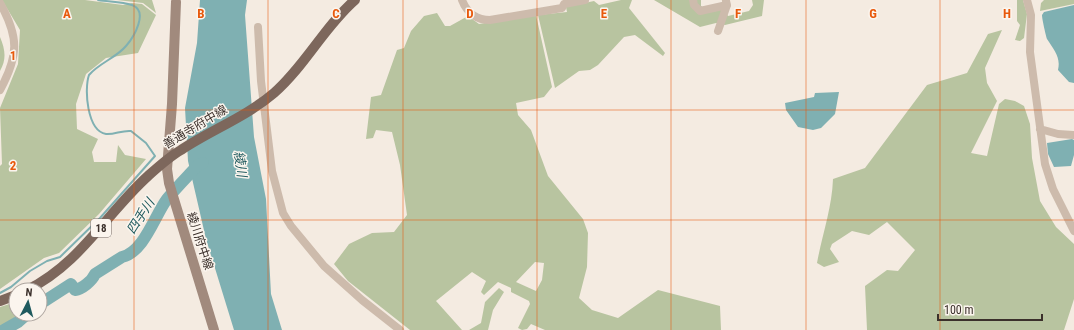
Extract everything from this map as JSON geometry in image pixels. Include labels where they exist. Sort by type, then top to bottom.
[{"type":"main road","name":"善通寺府中線","points":[[42,282],[78,254],[138,185],[168,159],[181,149],[260,103],[298,70],[336,21],[355,0]]},
{"type":"main road","name":"綾川府中線","points":[[176,1],[172,104],[167,169],[170,190],[214,330]]},
{"type":"street","points":[[462,0],[470,12],[479,20],[490,20],[562,8],[564,4],[585,0]]},
{"type":"street","points":[[693,0],[694,5],[700,11],[726,2]]},
{"type":"street","points":[[1027,0],[1031,15],[1030,52],[1045,164],[1053,189],[1074,231]]},
{"type":"street","points":[[718,31],[726,2]]},
{"type":"street","points":[[0,3],[14,34],[16,44],[14,61],[0,90]]},
{"type":"street","points":[[258,27],[260,103],[272,171],[283,213],[291,226],[324,266],[344,285],[400,330]]},
{"type":"street","points":[[1040,129],[1058,134],[1073,135]]},
{"type":"green space","points":[[2,0],[85,0],[123,5],[132,3],[142,4],[156,15],[138,53],[106,58],[86,74],[76,104],[77,129],[98,139],[92,152],[94,162],[116,162],[118,145],[125,155],[146,159],[99,214],[59,253],[44,258],[0,289],[0,166],[2,164],[0,108],[18,64],[20,30]]},
{"type":"green space","points":[[117,0],[152,0],[156,13],[143,3]]},
{"type":"green space","points":[[621,0],[632,0],[629,8],[665,53],[663,56],[635,35],[624,37],[598,65],[590,70],[579,71],[555,88],[538,15],[567,12],[566,7],[594,1],[599,5]]},
{"type":"green space","points":[[654,0],[701,0],[701,6],[712,12],[723,9],[728,16],[749,11],[753,5],[752,0],[764,0],[762,16],[725,25],[716,23],[700,27]]},
{"type":"green space","points":[[1017,0],[1023,0],[1027,14],[1024,38],[1020,41],[1015,40],[1020,25],[1017,21]]},
{"type":"green space","points":[[1044,0],[1074,0],[1074,4],[1040,11],[1041,3]]},
{"type":"green space","points":[[437,13],[445,26],[450,26],[468,16],[479,24],[536,15],[552,87],[544,97],[516,103],[518,115],[531,130],[548,176],[583,219],[588,233],[587,267],[579,298],[592,310],[618,318],[658,290],[720,306],[721,330],[545,330],[531,324],[527,329],[522,330],[518,328],[530,304],[529,301],[511,292],[511,288],[498,282],[484,295],[481,292],[486,281],[472,272],[436,301],[462,330],[410,330],[348,281],[334,264],[349,244],[372,233],[394,232],[407,215],[400,165],[392,132],[376,130],[373,138],[366,139],[371,97],[381,95],[397,50],[404,48],[411,31],[424,16]],"holes":[[[535,262],[544,263],[542,280],[536,291],[516,282]]]},
{"type":"green space","points":[[1002,30],[985,68],[987,83],[997,101],[971,153],[987,156],[999,104],[1005,99],[1015,101],[1024,106],[1030,124],[1032,158],[1040,201],[1056,227],[1074,244],[1074,299],[1064,330],[867,330],[865,286],[887,270],[898,271],[915,250],[887,222],[869,235],[852,231],[832,244],[830,249],[839,262],[824,267],[817,263],[829,211],[833,179],[865,168],[927,85],[967,73],[988,34]]},
{"type":"green space","points":[[0,37],[3,46],[4,62],[0,71]]},
{"type":"green space","points":[[499,288],[504,292],[493,310],[488,330],[469,330],[481,323],[485,302]]},
{"type":"green space","points":[[8,304],[8,322],[0,327],[0,307]]},
{"type":"water","name":"綾川","points":[[200,0],[247,0],[245,15],[254,137],[266,199],[271,294],[282,330],[234,330],[206,239],[188,161],[185,108],[197,43]]},
{"type":"water","points":[[1074,5],[1074,83],[1069,82],[1058,70],[1058,57],[1047,39],[1042,15],[1044,12]]},
{"type":"water","points":[[839,92],[835,114],[821,128],[813,130],[798,127],[786,110],[785,103],[814,97],[815,93]]},
{"type":"water","points":[[1072,139],[1074,140],[1074,155],[1071,166],[1054,167],[1048,154],[1047,143]]},
{"type":"waterway","points":[[0,293],[11,287],[30,271],[47,261],[60,257],[100,218],[155,156],[146,143],[131,131],[106,134],[100,131],[91,118],[87,99],[89,75],[126,46],[133,37],[140,18],[137,8],[132,5],[98,0]]},
{"type":"waterway","name":"四手川","points":[[48,299],[71,284],[75,290],[81,288],[89,282],[95,274],[122,257],[130,254],[137,248],[143,241],[167,199],[198,165],[203,163]]},
{"type":"waterway","name":"四手川","points":[[4,330],[18,322]]}]
